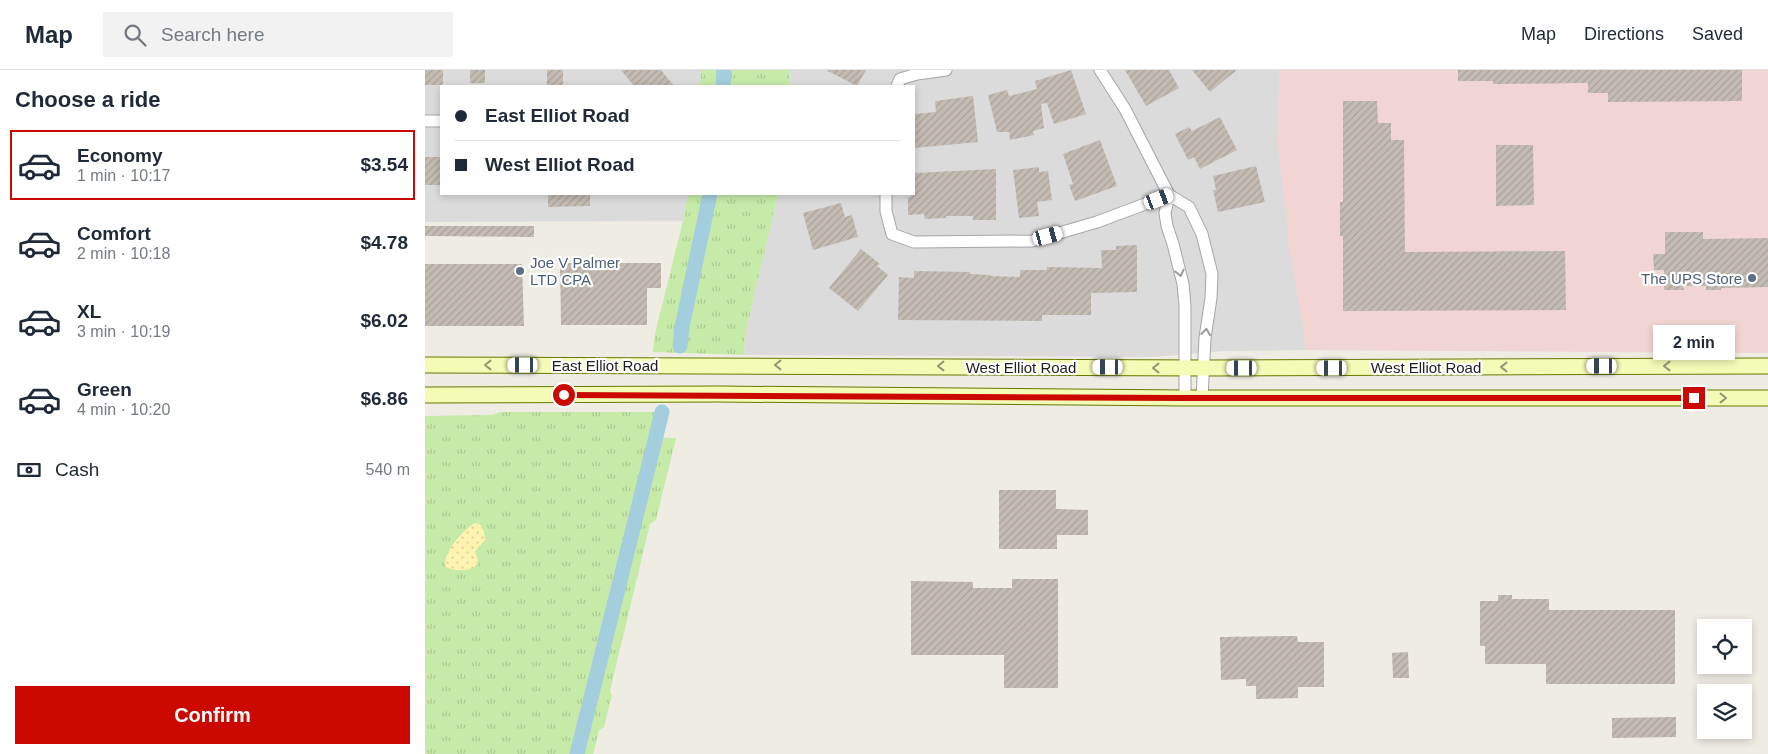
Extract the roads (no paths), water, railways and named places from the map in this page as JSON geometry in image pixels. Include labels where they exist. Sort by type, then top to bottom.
[{"type":"main road","name":"East Elliot Road","points":[[425,365],[694,365]]},
{"type":"main road","name":"West Elliot Road","points":[[694,365],[1186,368],[1768,366]]},
{"type":"main road","name":"West Elliot Road","points":[[644,394],[1185,398],[1768,398]]},
{"type":"main road","name":"East Elliot Road","points":[[425,395],[644,394]]},
{"type":"street","points":[[899,83],[917,74],[946,70]]},
{"type":"street","points":[[1100,70],[1125,109],[1169,195],[1189,207],[1202,234],[1212,274],[1211,298],[1205,338],[1203,398]]},
{"type":"street","points":[[425,121],[440,121]]},
{"type":"street","points":[[886,195],[885,211],[892,234],[914,242],[1032,241],[1097,222],[1169,195]]},
{"type":"street","points":[[1169,195],[1165,213],[1183,284],[1185,306],[1185,398]]},
{"type":"waterway","points":[[723,85],[724,70]]},
{"type":"waterway","points":[[680,346],[682,327],[710,195]]},
{"type":"waterway","points":[[577,754],[662,412]]},
{"type":"place","name":"Joe V Palmer LTD CPA","points":[[520,271]]},
{"type":"place","name":"The UPS Store","points":[[1752,278]]}]
